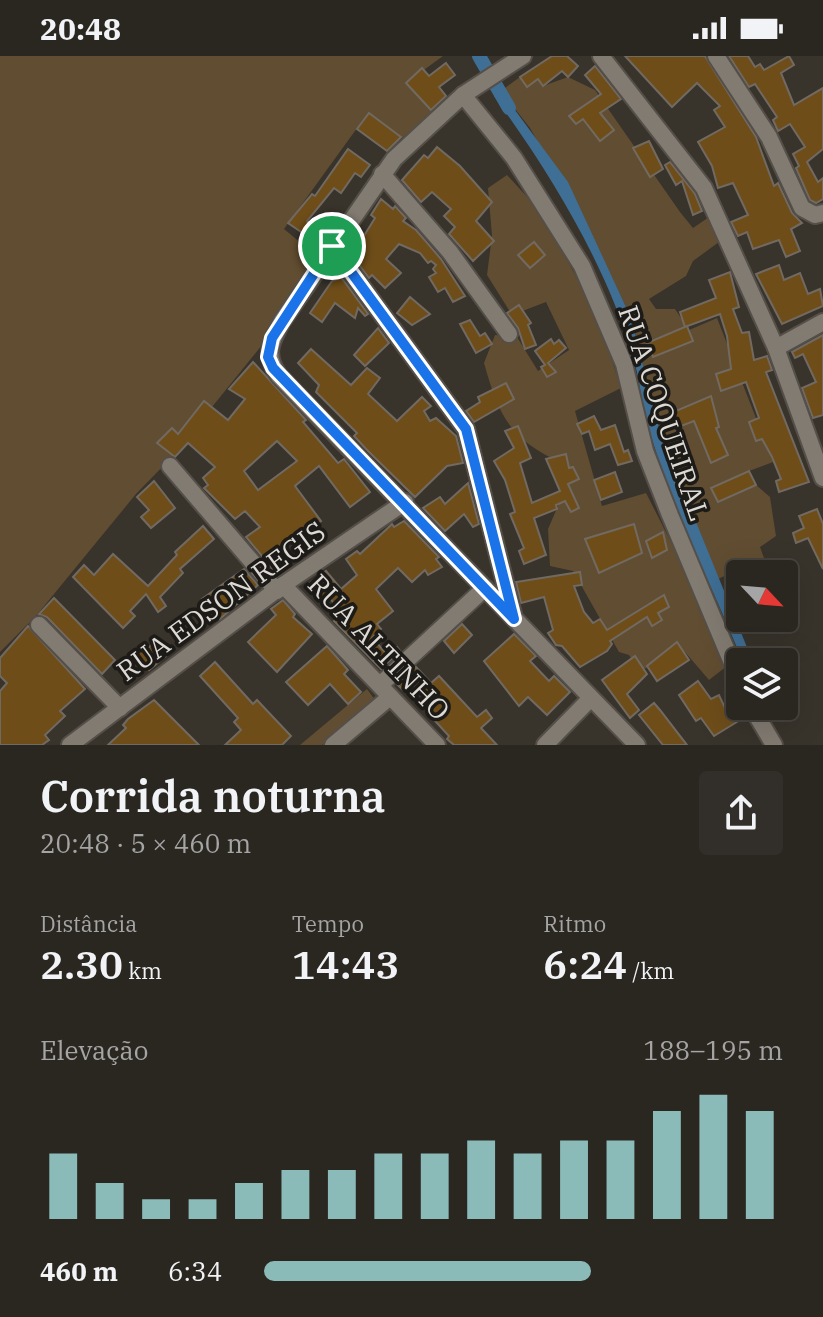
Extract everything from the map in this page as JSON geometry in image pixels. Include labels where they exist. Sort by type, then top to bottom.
[{"type":"street","points":[[523,56],[467,92],[416,135],[382,174],[272,338],[268,357],[279,376],[405,502],[637,745]]},
{"type":"street","points":[[601,56],[704,188],[776,348],[823,478]]},
{"type":"street","points":[[716,56],[769,137],[802,208],[815,215],[823,213]]},
{"type":"street","name":"RUA COQUEIRAL","points":[[467,92],[514,158],[582,266],[624,364],[650,464],[726,648]]},
{"type":"street","points":[[382,174],[450,252],[509,334]]},
{"type":"street","points":[[332,246],[466,429],[514,619]]},
{"type":"street","points":[[776,348],[823,322]]},
{"type":"street","name":"RUA ALTINHO","points":[[170,466],[280,588],[437,745]]},
{"type":"street","name":"RUA EDSON REGIS","points":[[70,745],[280,588],[405,502]]},
{"type":"street","points":[[333,745],[485,588]]},
{"type":"street","points":[[39,625],[120,708]]},
{"type":"street","points":[[545,745],[590,699]]},
{"type":"street","points":[[759,720],[774,745]]},
{"type":"shaded area","points":[[0,56],[443,56],[406,83],[433,113],[402,138],[368,113],[284,229],[318,257],[266,340],[170,459],[136,494],[36,616],[0,652]]},
{"type":"shaded area","points":[[520,77],[526,86],[538,80],[543,86],[568,77],[595,90],[693,228],[709,217],[719,242],[693,261],[686,276],[649,299],[656,309],[675,309],[689,330],[717,318],[773,462],[749,471],[756,485],[770,497],[776,536],[760,547],[764,558],[726,560],[726,575],[718,579],[661,436],[631,318],[599,251],[530,128],[501,91]]},
{"type":"shaded area","points":[[507,175],[541,212],[598,317],[621,388],[575,411],[602,506],[646,493],[693,585],[726,664],[709,680],[685,652],[639,671],[629,655],[619,652],[573,571],[550,566],[548,529],[567,485],[566,465],[532,447],[510,426],[502,414],[484,363],[495,335],[517,337],[538,371],[569,350],[546,302],[512,315],[487,275],[492,236],[488,188]]},
{"type":"shaded area","points":[[367,689],[375,700],[322,745],[300,745]]},
{"type":"water","points":[[501,91],[568,182],[631,318],[661,436],[726,596],[726,623],[669,489],[646,421],[632,353],[606,285],[574,219],[494,96]]},
{"type":"water","points":[[730,632],[741,632],[747,648],[737,648]]},
{"type":"building","points":[[552,56],[567,56],[578,66],[568,77],[562,71],[543,86],[538,79],[527,87],[520,77]]},
{"type":"building","points":[[625,56],[705,56],[756,137],[774,186],[778,183],[792,213],[802,223],[791,229],[800,251],[786,257],[779,240],[753,249],[747,232],[738,236],[731,222],[748,215],[733,183],[718,188],[712,166],[698,142],[725,127],[714,110],[720,106],[697,83],[672,107]]},
{"type":"building","points":[[729,56],[748,56],[755,67],[760,64],[764,70],[789,56],[794,65],[781,73],[794,105],[823,88],[823,149],[807,162],[818,182],[823,178],[823,199],[816,203],[810,200],[793,154],[805,147],[790,124],[778,131],[773,120],[777,117],[755,84],[749,87]]},
{"type":"building","points":[[446,63],[455,75],[439,87],[446,96],[431,110],[406,83],[422,68],[429,76]]},
{"type":"building","points":[[595,66],[621,99],[600,113],[614,130],[600,141],[583,119],[576,124],[569,116],[601,94],[585,75]]},
{"type":"building","points":[[369,113],[401,137],[387,151],[357,129]]},
{"type":"building","points":[[649,141],[663,169],[650,177],[633,148]]},
{"type":"building","points":[[437,147],[460,166],[492,202],[476,221],[494,241],[473,261],[449,234],[455,227],[444,216],[451,209],[432,192],[421,202],[402,180],[424,155],[428,158]]},
{"type":"building","points":[[348,149],[370,165],[361,177],[355,173],[341,193],[334,188],[307,221],[310,226],[304,234],[288,223],[312,194],[315,196]]},
{"type":"building","points":[[670,162],[695,194],[702,211],[693,215],[682,181],[676,185],[665,165]]},
{"type":"building","points":[[381,199],[393,209],[395,206],[406,218],[403,221],[416,230],[441,259],[465,296],[453,302],[445,288],[438,292],[429,277],[436,273],[433,269],[436,265],[431,261],[428,263],[420,253],[399,244],[386,259],[401,273],[385,288],[372,275],[369,278],[357,262],[364,254],[353,247],[353,243],[357,236],[362,239],[375,218],[371,215]]},
{"type":"building","points":[[534,242],[545,255],[530,268],[518,255]]},
{"type":"building","points":[[779,265],[784,280],[800,273],[808,294],[820,289],[823,306],[782,324],[756,274]]},
{"type":"building","points":[[730,272],[739,307],[733,309],[742,333],[749,332],[754,360],[767,356],[772,370],[766,372],[809,482],[779,492],[776,481],[781,479],[772,457],[762,439],[756,441],[749,422],[759,418],[746,382],[721,391],[716,374],[731,369],[727,336],[720,314],[685,327],[680,312],[716,298],[709,280]]},
{"type":"building","points":[[341,277],[368,314],[365,316],[358,308],[355,318],[335,303],[322,322],[310,313],[332,281]]},
{"type":"building","points":[[410,297],[430,314],[412,325],[397,313]]},
{"type":"building","points":[[519,305],[531,323],[528,325],[536,345],[525,349],[518,328],[507,313]]},
{"type":"building","points":[[470,320],[480,336],[485,333],[492,344],[476,353],[460,324]]},
{"type":"building","points":[[687,326],[693,341],[653,357],[647,343]]},
{"type":"building","points":[[378,328],[389,343],[365,366],[354,355]]},
{"type":"building","points":[[823,335],[823,415],[813,418],[802,388],[816,382],[803,354],[795,358],[792,352]]},
{"type":"building","points":[[551,339],[554,344],[559,340],[566,348],[548,363],[556,372],[547,377],[541,367],[545,365],[535,351]]},
{"type":"building","points":[[311,349],[351,385],[367,368],[380,378],[368,394],[397,421],[422,397],[431,406],[424,411],[430,421],[436,418],[456,436],[463,463],[447,466],[415,497],[367,450],[354,436],[357,433],[316,392],[319,385],[298,363]]},
{"type":"building","points":[[253,362],[306,420],[303,422],[338,463],[344,459],[370,492],[350,507],[319,466],[295,486],[321,521],[276,552],[286,567],[277,574],[246,537],[260,527],[245,511],[235,519],[204,488],[208,485],[203,478],[215,467],[188,443],[175,457],[157,443],[172,428],[178,434],[204,401],[228,420],[245,399],[229,389]],"holes":[[[277,441],[297,461],[258,490],[244,471]]]},
{"type":"building","points":[[506,383],[514,399],[474,422],[466,411],[480,402],[478,397]]},
{"type":"building","points":[[711,396],[719,427],[716,428],[728,455],[711,463],[694,421],[676,428],[671,413]]},
{"type":"building","points":[[594,416],[601,430],[615,425],[624,452],[628,450],[632,461],[618,465],[610,444],[595,450],[589,431],[582,434],[577,424]]},
{"type":"building","points":[[518,426],[531,458],[520,463],[532,503],[560,491],[546,459],[566,454],[569,468],[573,467],[579,479],[568,484],[579,508],[571,512],[565,501],[556,505],[557,509],[534,518],[546,555],[524,564],[519,551],[524,548],[510,514],[515,512],[505,480],[494,461],[514,448],[505,431]]},
{"type":"building","points":[[749,471],[756,485],[718,502],[711,488]]},
{"type":"building","points":[[615,472],[622,492],[601,500],[594,480]]},
{"type":"building","points":[[154,481],[175,508],[151,528],[141,517],[149,510],[137,497]]},
{"type":"building","points":[[468,483],[479,524],[473,527],[464,514],[445,531],[423,508],[440,497],[445,504]]},
{"type":"building","points":[[817,509],[823,524],[823,569],[808,538],[796,543],[793,533],[804,528],[799,516]]},
{"type":"building","points":[[404,521],[439,557],[436,559],[442,567],[428,575],[425,570],[412,582],[398,568],[376,589],[393,611],[377,624],[381,629],[372,638],[388,655],[397,647],[400,651],[381,669],[334,621],[342,614],[329,597],[323,601],[309,584],[326,571],[341,589],[357,575],[346,559],[357,551],[360,554],[392,524],[394,527]]},
{"type":"building","points":[[634,524],[642,553],[599,573],[585,539]]},
{"type":"building","points":[[203,526],[214,539],[180,569],[183,573],[160,597],[166,606],[158,612],[146,594],[130,611],[135,616],[123,628],[73,577],[84,565],[94,575],[113,554],[148,586],[177,555],[175,552]]},
{"type":"building","points":[[663,532],[667,550],[652,558],[646,541]]},
{"type":"building","points":[[244,569],[258,585],[220,619],[202,599]]},
{"type":"building","points":[[580,572],[582,585],[574,586],[584,612],[593,623],[600,619],[607,630],[664,595],[669,607],[658,613],[662,620],[652,626],[647,617],[610,641],[612,644],[607,651],[580,667],[548,633],[553,630],[544,597],[521,603],[516,582]]},
{"type":"building","points":[[54,598],[115,660],[102,674],[47,617],[39,614]]},
{"type":"building","points":[[283,600],[295,614],[293,617],[312,634],[277,672],[248,642],[276,615],[271,609]]},
{"type":"building","points":[[462,624],[472,635],[454,653],[444,641]]},
{"type":"building","points":[[28,626],[85,689],[60,711],[65,716],[45,735],[49,740],[42,745],[0,745],[0,691],[7,683],[0,676],[0,658]]},
{"type":"building","points":[[514,634],[536,656],[530,661],[549,681],[554,676],[570,692],[547,715],[528,697],[519,706],[484,661]]},
{"type":"building","points":[[157,639],[171,652],[149,670],[134,652],[145,643],[148,648]]},
{"type":"building","points":[[677,642],[689,660],[657,681],[647,666]]},
{"type":"building","points":[[327,646],[348,670],[344,674],[361,692],[348,704],[330,684],[308,705],[286,682]]},
{"type":"building","points":[[635,656],[647,674],[627,694],[639,710],[630,718],[602,680]]},
{"type":"building","points":[[215,662],[253,704],[257,700],[291,736],[282,745],[225,745],[241,730],[234,722],[238,718],[200,676]]},
{"type":"building","points":[[416,667],[431,683],[439,676],[477,717],[486,710],[492,718],[481,728],[497,745],[454,745],[447,739],[449,736],[426,711],[432,706],[411,682],[403,690],[397,684]]},
{"type":"building","points":[[698,681],[711,699],[719,695],[726,707],[726,720],[740,720],[714,736],[701,718],[696,721],[679,695]]},
{"type":"building","points":[[154,700],[199,745],[108,745],[126,728],[123,725],[128,719]]},
{"type":"building","points":[[654,703],[687,745],[663,745],[639,715]]},
{"type":"waterway","points":[[479,56],[509,108]]},
{"type":"route","points":[[332,246],[466,429],[514,619],[466,565],[273,368],[268,357],[272,338],[332,246]]}]
